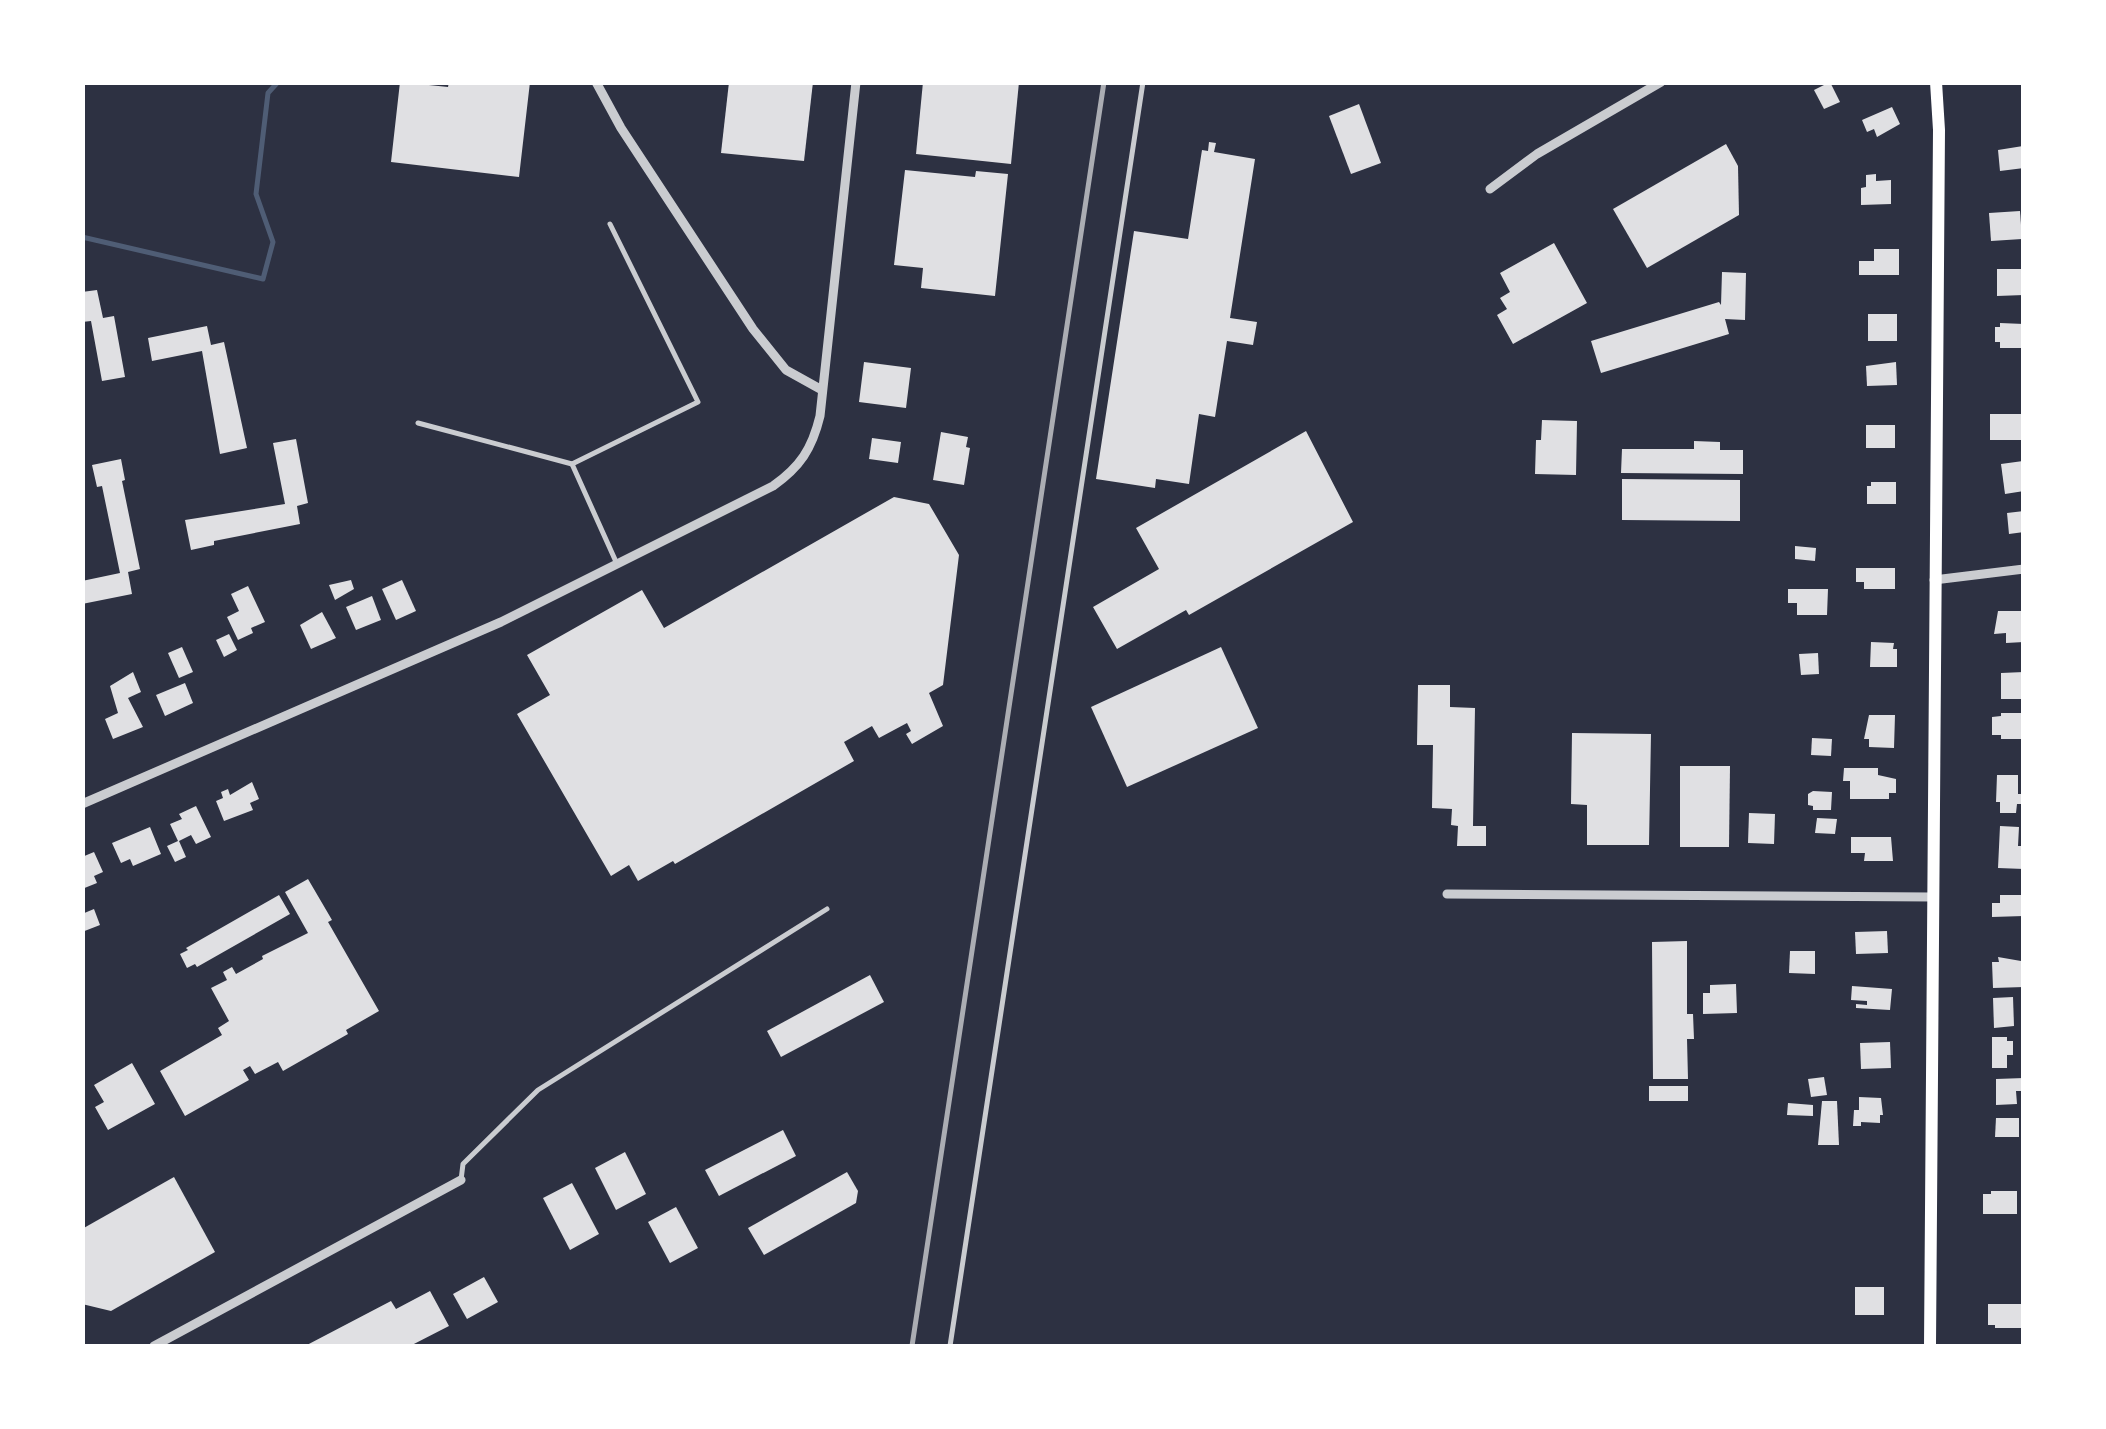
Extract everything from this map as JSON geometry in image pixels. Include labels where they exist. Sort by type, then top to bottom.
[{"type":"main road","points":[[1930,1346],[1939,114],[1936,82]]},
{"type":"street","points":[[596,82],[754,329],[786,370],[822,390]]},
{"type":"street","points":[[82,804],[501,622],[773,486],[796,469],[814,442],[856,82]]},
{"type":"street","points":[[1490,190],[1537,154],[1661,82]]},
{"type":"street","points":[[1934,580],[2024,569]]},
{"type":"street","points":[[1447,894],[1932,897]]},
{"type":"street","points":[[154,1346],[461,1180]]},
{"type":"lane","points":[[950,1346],[1143,82]]},
{"type":"lane","points":[[418,423],[572,464],[698,402],[610,224]]},
{"type":"lane","points":[[572,464],[618,564]]},
{"type":"lane","points":[[461,1180],[464,1164],[538,1090],[827,909]]},
{"type":"building","points":[[400,82],[448,87],[449,82],[530,82],[519,177],[391,162]]},
{"type":"building","points":[[729,82],[813,82],[804,161],[721,153]]},
{"type":"building","points":[[923,82],[1019,82],[1011,164],[916,154]]},
{"type":"building","points":[[1830,82],[1840,102],[1824,109],[1814,90]]},
{"type":"building","points":[[1359,104],[1381,163],[1351,174],[1329,116]]},
{"type":"building","points":[[1892,107],[1900,124],[1877,137],[1874,129],[1867,132],[1862,120]]},
{"type":"building","points":[[1209,142],[1216,143],[1214,152],[1255,159],[1230,318],[1257,322],[1253,345],[1227,341],[1215,417],[1199,414],[1189,484],[1156,479],[1155,488],[1096,479],[1134,231],[1188,239],[1202,150],[1208,151]]},
{"type":"building","points":[[1726,144],[1738,166],[1739,215],[1647,268],[1613,209]]},
{"type":"building","points":[[2023,146],[2024,168],[2000,171],[1998,150]]},
{"type":"building","points":[[905,170],[975,177],[976,171],[1008,174],[995,296],[921,288],[923,268],[894,265]]},
{"type":"building","points":[[1876,174],[1876,181],[1891,180],[1891,204],[1861,205],[1866,175]]},
{"type":"building","points":[[2020,211],[2022,239],[1991,241],[1989,213]]},
{"type":"building","points":[[1554,243],[1587,303],[1513,344],[1497,315],[1507,309],[1500,298],[1510,292],[1500,273]]},
{"type":"building","points":[[1874,249],[1899,249],[1899,275],[1859,275],[1859,261],[1874,261]]},
{"type":"building","points":[[1997,269],[2024,269],[2024,295],[1997,296]]},
{"type":"building","points":[[1722,272],[1746,273],[1745,320],[1725,319],[1729,334],[1601,373],[1591,341],[1719,302],[1721,305]]},
{"type":"building","points":[[97,290],[103,318],[114,316],[125,377],[102,381],[91,321],[82,322],[82,292]]},
{"type":"building","points":[[1868,314],[1897,314],[1897,341],[1868,341]]},
{"type":"building","points":[[2000,323],[2024,324],[2024,348],[2000,348],[2000,342],[1995,342],[1995,327],[2000,327]]},
{"type":"building","points":[[207,326],[211,345],[224,342],[247,448],[220,454],[202,351],[152,361],[148,338]]},
{"type":"building","points":[[864,362],[911,368],[906,408],[859,402]]},
{"type":"building","points":[[1896,362],[1897,385],[1867,386],[1866,366]]},
{"type":"building","points":[[1990,414],[2021,414],[2022,440],[1990,440]]},
{"type":"building","points":[[1542,420],[1577,421],[1576,475],[1535,474],[1536,440],[1541,440]]},
{"type":"building","points":[[1866,425],[1895,425],[1895,448],[1866,448]]},
{"type":"building","points":[[1306,431],[1353,522],[1189,615],[1186,610],[1117,649],[1093,607],[1159,569],[1136,528]]},
{"type":"building","points":[[941,432],[968,437],[964,485],[933,480]]},
{"type":"building","points":[[872,438],[901,442],[898,463],[869,459]]},
{"type":"building","points":[[296,439],[308,503],[297,506],[300,524],[214,541],[214,545],[191,550],[185,520],[285,504],[273,443]]},
{"type":"building","points":[[1694,441],[1720,442],[1720,450],[1743,450],[1743,474],[1621,473],[1622,449],[1694,449]]},
{"type":"building","points":[[121,459],[140,569],[128,572],[132,594],[82,604],[82,581],[120,573],[102,486],[97,487],[92,465]]},
{"type":"building","points":[[2023,461],[2024,491],[2005,494],[2001,464]]},
{"type":"building","points":[[1622,479],[1740,480],[1740,521],[1622,520]]},
{"type":"building","points":[[1871,482],[1896,482],[1896,504],[1867,504],[1867,486]]},
{"type":"building","points":[[894,497],[929,504],[959,555],[943,685],[929,693],[943,726],[912,744],[906,734],[911,731],[907,723],[879,738],[872,726],[844,742],[854,761],[675,864],[673,861],[638,881],[629,865],[611,876],[517,714],[550,695],[527,655],[642,590],[664,628]]},
{"type":"building","points":[[2024,511],[2024,532],[2009,534],[2007,513]]},
{"type":"building","points":[[1795,546],[1816,548],[1815,561],[1795,559]]},
{"type":"building","points":[[1856,568],[1895,568],[1895,589],[1864,589],[1864,582],[1856,582]]},
{"type":"building","points":[[351,580],[354,589],[335,600],[329,585]]},
{"type":"building","points":[[402,580],[416,611],[396,620],[382,589]]},
{"type":"building","points":[[248,586],[265,622],[238,640],[227,617],[239,611],[231,594]]},
{"type":"building","points":[[1788,589],[1828,589],[1827,615],[1797,615],[1797,603],[1788,603]]},
{"type":"building","points":[[372,596],[381,620],[356,630],[346,607]]},
{"type":"building","points":[[1998,611],[2024,611],[2024,642],[2006,643],[2006,633],[1994,634]]},
{"type":"building","points":[[322,612],[336,638],[311,649],[300,625]]},
{"type":"building","points":[[229,634],[237,650],[224,657],[216,640]]},
{"type":"building","points":[[1871,642],[1894,643],[1897,667],[1870,667]]},
{"type":"building","points":[[182,647],[193,672],[179,678],[168,653]]},
{"type":"building","points":[[1221,647],[1258,728],[1127,787],[1091,707]]},
{"type":"building","points":[[1818,653],[1819,674],[1801,675],[1799,654]]},
{"type":"building","points":[[133,672],[141,692],[128,698],[143,727],[113,739],[105,719],[118,713],[110,686]]},
{"type":"building","points":[[2024,672],[2024,699],[2001,699],[2001,673]]},
{"type":"building","points":[[185,683],[193,703],[165,716],[156,695]]},
{"type":"building","points":[[1418,685],[1450,685],[1450,707],[1475,708],[1473,826],[1486,826],[1486,846],[1457,846],[1458,826],[1451,825],[1452,809],[1432,808],[1433,745],[1417,745]]},
{"type":"building","points":[[2024,713],[2024,739],[1992,735],[1992,717]]},
{"type":"building","points":[[1869,715],[1895,715],[1894,748],[1869,747],[1869,739],[1864,739]]},
{"type":"building","points":[[1572,733],[1651,734],[1649,845],[1587,845],[1587,805],[1571,804]]},
{"type":"building","points":[[1812,738],[1832,739],[1831,756],[1811,755]]},
{"type":"building","points":[[1680,766],[1730,766],[1729,847],[1680,847]]},
{"type":"building","points":[[1844,768],[1878,768],[1878,775],[1896,779],[1896,793],[1889,793],[1889,799],[1850,799],[1850,781],[1843,781]]},
{"type":"building","points":[[1997,775],[2018,775],[2018,794],[2024,794],[2024,804],[2017,804],[2016,813],[2000,813],[2000,802],[1996,802]]},
{"type":"building","points":[[252,782],[259,799],[250,803],[253,810],[224,821],[216,801],[223,798],[221,792],[228,789],[230,795]]},
{"type":"building","points":[[1832,792],[1831,810],[1813,810],[1808,805],[1808,794]]},
{"type":"building","points":[[196,806],[211,837],[196,844],[191,835],[179,841],[186,857],[175,862],[167,846],[178,841],[170,824],[182,819],[179,814]]},
{"type":"building","points":[[1749,813],[1775,814],[1774,844],[1748,843]]},
{"type":"building","points":[[1817,818],[1837,819],[1835,834],[1815,833]]},
{"type":"building","points":[[2000,826],[2019,827],[2018,846],[2024,846],[2024,869],[1998,868]]},
{"type":"building","points":[[150,827],[161,854],[133,866],[130,859],[121,863],[112,843]]},
{"type":"building","points":[[1851,837],[1891,837],[1893,861],[1864,861],[1865,853],[1851,853]]},
{"type":"building","points":[[94,852],[103,872],[94,876],[97,883],[82,889],[82,857]]},
{"type":"building","points":[[308,879],[379,1011],[346,1030],[348,1034],[283,1071],[278,1062],[255,1074],[250,1066],[243,1070],[249,1080],[185,1116],[160,1071],[222,1035],[218,1028],[229,1021],[211,988],[227,980],[223,972],[232,967],[236,974],[308,933],[285,892]]},
{"type":"building","points":[[279,895],[290,914],[197,967],[195,964],[187,968],[180,954],[186,948]]},
{"type":"building","points":[[2000,895],[2024,895],[2024,916],[1992,917],[1992,903],[2000,903]]},
{"type":"building","points":[[94,909],[100,925],[82,932],[82,914]]},
{"type":"building","points":[[1887,931],[1888,953],[1856,954],[1855,932]]},
{"type":"building","points":[[1687,941],[1687,1014],[1693,1014],[1694,1039],[1687,1039],[1688,1079],[1653,1079],[1652,942]]},
{"type":"building","points":[[1790,951],[1815,951],[1815,974],[1789,973]]},
{"type":"building","points":[[1998,957],[2021,961],[2024,987],[1993,988],[1992,962],[1999,962]]},
{"type":"building","points":[[870,975],[884,1002],[781,1057],[767,1031]]},
{"type":"building","points":[[1736,984],[1737,1013],[1703,1014],[1703,993],[1710,993],[1710,985]]},
{"type":"building","points":[[1852,986],[1892,989],[1890,1010],[1856,1008],[1856,1004],[1867,1005],[1867,1001],[1851,1000]]},
{"type":"building","points":[[2013,997],[2014,1026],[1994,1028],[1993,998]]},
{"type":"building","points":[[1992,1037],[2013,1041],[2013,1055],[2007,1055],[2007,1068],[1992,1068]]},
{"type":"building","points":[[1890,1042],[1891,1068],[1861,1069],[1860,1043]]},
{"type":"building","points":[[132,1063],[155,1104],[108,1130],[95,1107],[104,1102],[94,1085]]},
{"type":"building","points":[[1824,1077],[1827,1095],[1811,1097],[1808,1079]]},
{"type":"building","points":[[2024,1078],[2024,1091],[2016,1091],[2017,1104],[1996,1105],[1996,1079]]},
{"type":"building","points":[[1649,1086],[1688,1086],[1688,1101],[1649,1101]]},
{"type":"building","points":[[1859,1097],[1881,1098],[1880,1123],[1861,1122],[1861,1126],[1853,1126]]},
{"type":"building","points":[[1822,1101],[1837,1101],[1839,1145],[1818,1145]]},
{"type":"building","points":[[1788,1103],[1813,1105],[1813,1116],[1787,1115]]},
{"type":"building","points":[[1996,1118],[2019,1118],[2019,1137],[1995,1137]]},
{"type":"building","points":[[783,1130],[796,1156],[719,1196],[705,1170]]},
{"type":"building","points":[[625,1152],[646,1194],[616,1210],[595,1168]]},
{"type":"building","points":[[847,1172],[858,1191],[856,1203],[764,1255],[748,1228]]},
{"type":"building","points":[[174,1177],[215,1252],[111,1311],[82,1304],[82,1229]]},
{"type":"building","points":[[572,1183],[599,1234],[570,1250],[543,1198]]},
{"type":"building","points":[[2017,1191],[2017,1214],[1983,1214],[1983,1194]]},
{"type":"building","points":[[676,1207],[698,1248],[670,1263],[648,1222]]},
{"type":"building","points":[[484,1277],[498,1302],[467,1319],[453,1294]]},
{"type":"building","points":[[1855,1287],[1884,1287],[1884,1315],[1855,1315]]},
{"type":"building","points":[[430,1291],[449,1326],[410,1346],[305,1346],[391,1301],[396,1309]]},
{"type":"building","points":[[1988,1304],[2023,1304],[2023,1328],[1988,1325]]},
{"type":"waterway","points":[[82,237],[263,279],[273,242],[256,194],[268,93],[278,82]]},
{"type":"railway","points":[[912,1346],[1104,82]]}]
